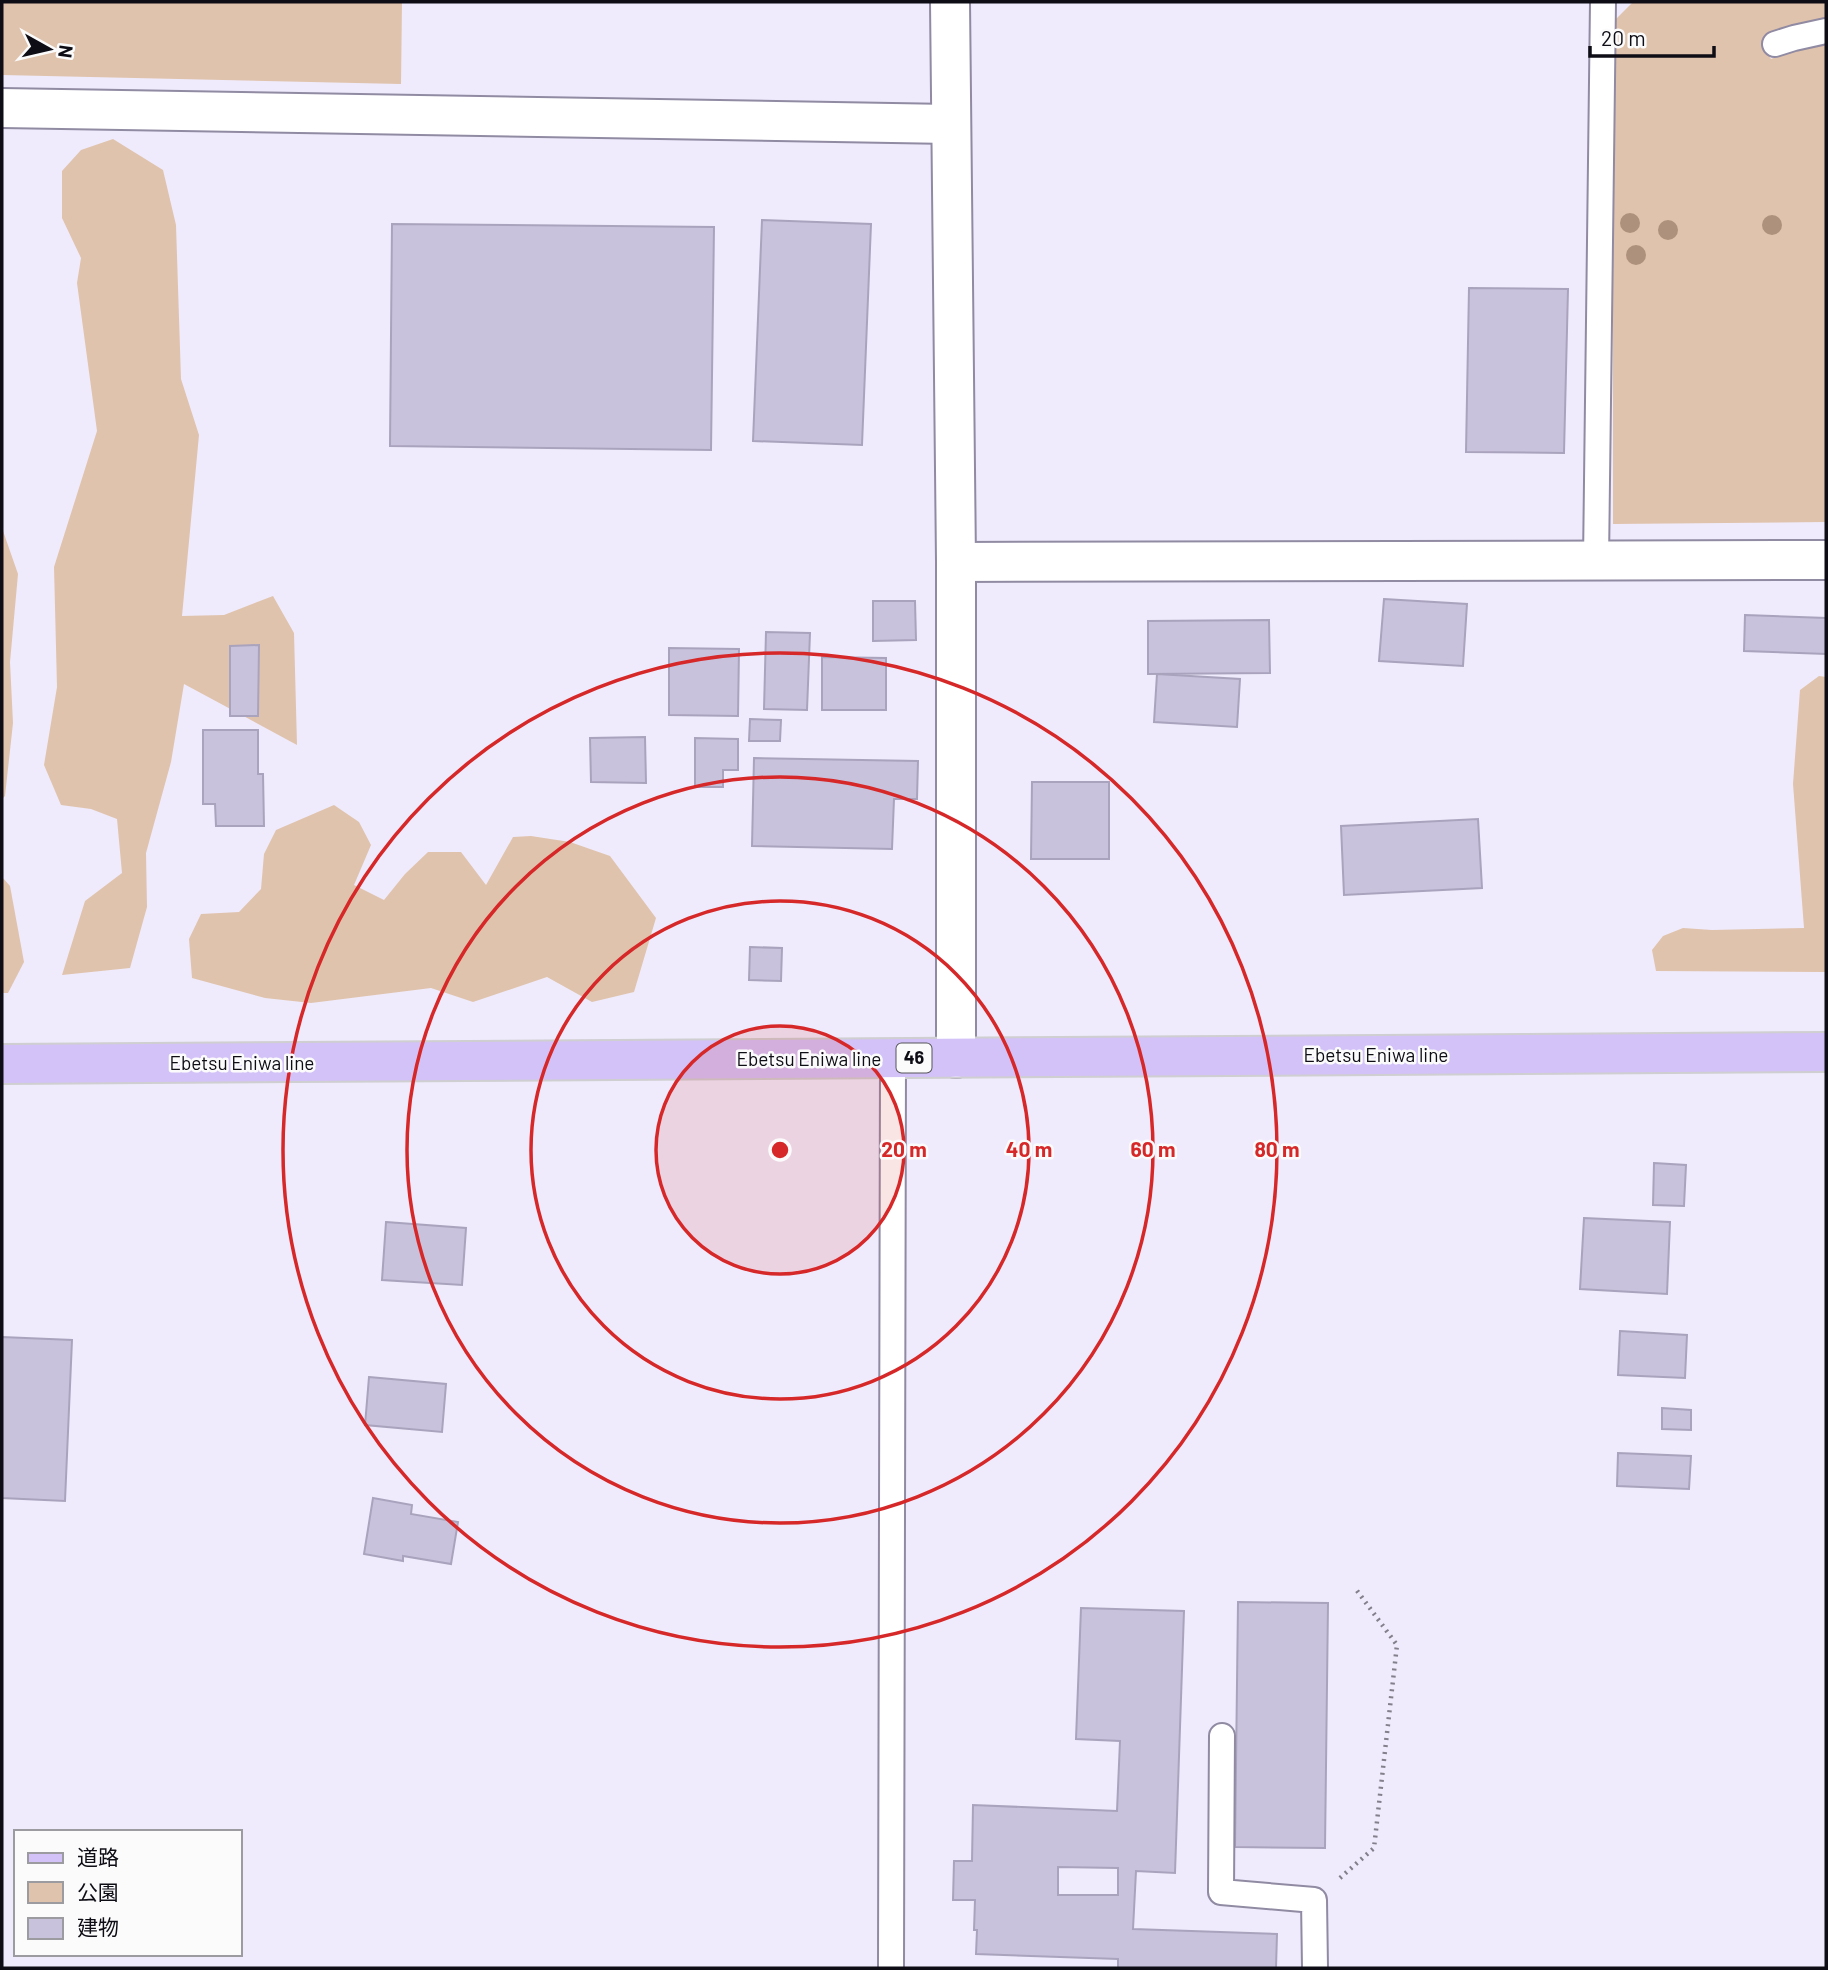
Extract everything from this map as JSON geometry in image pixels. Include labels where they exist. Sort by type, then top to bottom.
[{"type":"main road","name":"Ebetsu Eniwa line","points":[[2,1064],[1826,1052]]},
{"type":"street","points":[[950,2],[956,562],[956,1058]]},
{"type":"street","points":[[2,108],[950,124]]},
{"type":"street","points":[[956,562],[1826,560]]},
{"type":"lane","points":[[1596,561],[1603,2]]},
{"type":"lane","points":[[1775,44],[1826,31]]},
{"type":"lane","points":[[891,1968],[893,1058]]},
{"type":"lane","points":[[1222,1736],[1221,1892],[1314,1900],[1315,1968]]},
{"type":"path","points":[[1314,1900],[1374,1849],[1397,1645],[1355,1588]]},
{"type":"green space","points":[[2,2],[402,2],[401,84],[2,75]]},
{"type":"green space","points":[[1633,2],[1826,2],[1826,21],[1786,29],[1761,42],[1771,59],[1797,48],[1826,41],[1826,522],[1613,524],[1613,22]]},
{"type":"green space","points":[[113,139],[163,170],[176,225],[181,379],[199,435],[182,616],[224,615],[273,596],[294,633],[297,745],[184,684],[171,762],[146,853],[147,907],[130,968],[62,975],[85,901],[122,873],[117,819],[91,809],[61,805],[44,765],[57,687],[54,567],[97,431],[77,283],[81,258],[62,218],[62,171],[81,150]]},
{"type":"green space","points":[[2,528],[18,574],[10,662],[13,723],[5,796],[2,799]]},
{"type":"green space","points":[[1819,676],[1826,677],[1826,972],[1656,971],[1652,950],[1663,936],[1683,928],[1804,928],[1793,784],[1800,690]]},
{"type":"green space","points":[[334,805],[359,822],[371,845],[354,885],[384,900],[428,852],[461,852],[486,885],[513,837],[531,836],[570,842],[610,856],[656,918],[634,992],[592,1002],[547,977],[473,1002],[431,988],[311,1003],[265,998],[192,978],[189,939],[201,914],[239,912],[261,889],[264,854],[276,830]]},
{"type":"green space","points":[[2,877],[10,886],[24,962],[8,993],[2,993]]},
{"type":"building","points":[[762,220],[871,224],[862,445],[753,441]]},
{"type":"building","points":[[392,224],[714,227],[711,450],[390,446]]},
{"type":"building","points":[[1469,288],[1568,289],[1564,453],[1466,452]]},
{"type":"building","points":[[1384,599],[1467,604],[1463,666],[1379,661]]},
{"type":"building","points":[[873,601],[915,601],[916,640],[873,641]]},
{"type":"building","points":[[1745,615],[1826,618],[1826,654],[1744,651]]},
{"type":"building","points":[[1269,620],[1270,673],[1148,674],[1148,621]]},
{"type":"building","points":[[766,632],[810,633],[807,710],[764,709]]},
{"type":"building","points":[[259,645],[258,716],[230,716],[230,646]]},
{"type":"building","points":[[669,648],[739,649],[738,716],[669,715]]},
{"type":"building","points":[[822,657],[886,658],[886,710],[822,710]]},
{"type":"building","points":[[1157,674],[1240,679],[1237,727],[1154,722]]},
{"type":"building","points":[[750,719],[781,720],[780,741],[749,741]]},
{"type":"building","points":[[203,730],[258,730],[258,774],[263,774],[264,826],[216,826],[215,804],[203,804]]},
{"type":"building","points":[[645,737],[646,783],[591,782],[590,738]]},
{"type":"building","points":[[695,738],[738,739],[738,770],[723,770],[723,787],[695,787]]},
{"type":"building","points":[[754,758],[918,761],[917,799],[894,799],[892,849],[752,846]]},
{"type":"building","points":[[1032,782],[1109,782],[1109,859],[1031,859]]},
{"type":"building","points":[[1478,819],[1482,888],[1344,895],[1341,826]]},
{"type":"building","points":[[750,947],[782,948],[781,981],[749,980]]},
{"type":"building","points":[[1654,1163],[1686,1165],[1684,1206],[1653,1205]]},
{"type":"building","points":[[1584,1218],[1670,1222],[1667,1294],[1580,1289]]},
{"type":"building","points":[[386,1222],[466,1228],[462,1285],[382,1280]]},
{"type":"building","points":[[1620,1331],[1687,1335],[1685,1378],[1618,1375]]},
{"type":"building","points":[[2,1337],[72,1340],[65,1501],[2,1498]]},
{"type":"building","points":[[369,1377],[446,1384],[442,1432],[365,1425]]},
{"type":"building","points":[[1662,1408],[1691,1410],[1691,1430],[1662,1429]]},
{"type":"building","points":[[1618,1453],[1691,1456],[1689,1489],[1617,1486]]},
{"type":"building","points":[[373,1498],[412,1505],[411,1514],[458,1522],[451,1564],[403,1556],[403,1561],[364,1554]]},
{"type":"building","points":[[1238,1602],[1328,1603],[1325,1848],[1235,1847]]},
{"type":"building","points":[[1081,1608],[1184,1611],[1175,1873],[1136,1871],[1133,1929],[1277,1934],[1276,1968],[1118,1968],[1118,1959],[976,1954],[975,1900],[953,1900],[954,1861],[972,1861],[973,1805],[1117,1811],[1120,1741],[1076,1739]],"holes":[[[1058,1867],[1118,1868],[1118,1895],[1058,1895]]]}]
